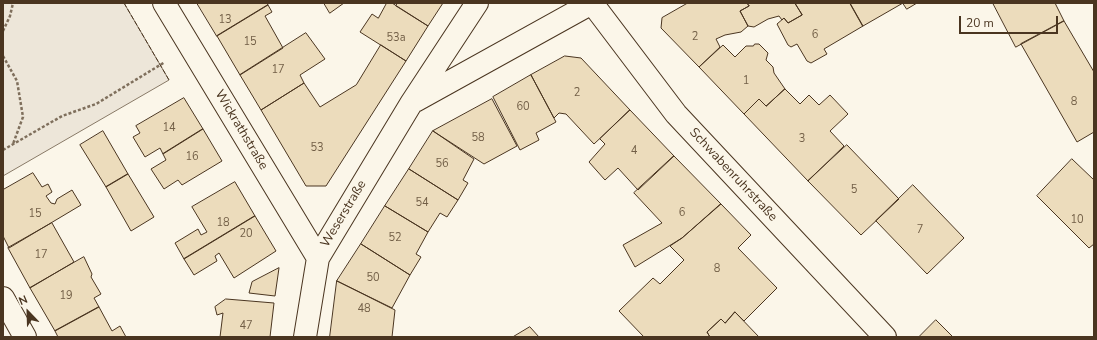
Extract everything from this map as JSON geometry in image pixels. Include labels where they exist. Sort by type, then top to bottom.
[{"type":"street","name":"Wickrathstraße","points":[[164,3],[318,258]]},
{"type":"street","name":"Weserstraße","points":[[305,337],[318,258],[412,102],[477,3]]},
{"type":"street","points":[[412,102],[592,3]]},
{"type":"street","name":"Schwabenruhrstraße","points":[[592,3],[676,114],[885,337]]},
{"type":"street","points":[[3,298],[25,337]]},
{"type":"path","points":[[3,31],[10,16],[13,3]]},
{"type":"path","points":[[3,150],[62,116],[96,104],[191,47]]},
{"type":"path","points":[[3,56],[17,81],[23,117],[13,144]]},
{"type":"shaded area","points":[[3,3],[124,3],[169,80],[3,176]]},
{"type":"building","points":[[197,3],[267,3],[268,5],[217,36]]},
{"type":"building","points":[[324,3],[344,3],[330,13]]},
{"type":"building","points":[[387,3],[392,3],[428,26],[406,61],[360,32],[372,14],[378,18]]},
{"type":"building","points":[[398,3],[443,3],[428,26],[396,6]]},
{"type":"building","points":[[688,3],[747,3],[749,6],[740,11],[748,26],[741,32],[725,35],[716,39],[720,47],[699,67],[661,28],[662,18]]},
{"type":"building","points":[[747,3],[795,3],[802,15],[788,23],[784,18],[782,20],[779,16],[768,19],[754,27],[748,26],[740,11],[749,6]]},
{"type":"building","points":[[795,3],[850,3],[863,26],[824,49],[827,54],[811,63],[807,61],[797,44],[791,47],[788,45],[777,24],[784,18],[788,23],[802,15]]},
{"type":"building","points":[[850,3],[903,3],[863,26]]},
{"type":"building","points":[[903,3],[917,3],[907,9]]},
{"type":"building","points":[[993,3],[1055,3],[1064,21],[1016,47]]},
{"type":"building","points":[[268,5],[272,12],[265,16],[283,48],[240,75],[217,36]]},
{"type":"building","points":[[1064,21],[1094,72],[1094,132],[1077,142],[1021,44]]},
{"type":"building","points":[[306,33],[325,59],[300,75],[304,83],[261,110],[240,75]]},
{"type":"building","points":[[755,44],[759,44],[768,53],[766,60],[773,67],[774,73],[785,89],[766,106],[759,99],[744,114],[699,67],[723,45],[735,57],[746,46],[753,46]]},
{"type":"building","points":[[381,45],[406,61],[326,186],[306,186],[261,110],[304,83],[320,107],[356,85]]},
{"type":"building","points":[[565,56],[581,58],[630,110],[594,144],[566,114],[559,113],[554,118],[531,75]]},
{"type":"building","points":[[531,75],[556,122],[536,133],[539,140],[520,150],[493,97]]},
{"type":"building","points":[[785,89],[800,104],[809,95],[819,105],[830,95],[848,114],[830,131],[844,146],[808,181],[744,114],[759,99],[766,106]]},
{"type":"building","points":[[184,98],[203,129],[163,154],[160,148],[145,157],[133,137],[140,133],[136,126]]},
{"type":"building","points":[[492,99],[517,146],[484,164],[433,131]]},
{"type":"building","points":[[630,110],[674,156],[638,190],[618,168],[605,180],[589,162],[605,144],[600,139]]},
{"type":"building","points":[[203,129],[222,161],[182,185],[178,180],[164,189],[151,169],[166,160],[163,154]]},
{"type":"building","points":[[103,131],[128,174],[106,187],[80,145]]},
{"type":"building","points":[[433,131],[474,159],[463,180],[468,183],[458,200],[409,169]]},
{"type":"building","points":[[847,145],[899,199],[861,235],[808,181]]},
{"type":"building","points":[[674,156],[721,204],[682,238],[635,267],[623,245],[662,223],[634,193]]},
{"type":"building","points":[[1072,159],[1094,180],[1094,244],[1089,248],[1037,196]]},
{"type":"building","points":[[409,169],[458,200],[447,217],[440,213],[428,232],[385,206]]},
{"type":"building","points":[[33,173],[42,187],[48,184],[52,192],[46,196],[51,203],[55,204],[57,199],[72,190],[81,205],[9,248],[3,236],[3,190]]},
{"type":"building","points":[[128,174],[154,217],[131,231],[106,187]]},
{"type":"building","points":[[235,182],[255,216],[184,259],[175,243],[198,229],[201,235],[207,232],[192,207]]},
{"type":"building","points":[[913,185],[964,238],[927,274],[876,221]]},
{"type":"building","points":[[721,204],[751,235],[738,248],[777,288],[744,321],[735,312],[725,323],[721,319],[707,332],[710,337],[644,337],[619,311],[653,278],[660,284],[684,260],[670,246],[682,238]]},
{"type":"building","points":[[385,206],[428,232],[416,254],[421,257],[410,275],[361,244]]},
{"type":"building","points":[[255,216],[276,251],[234,278],[219,253],[215,256],[217,261],[194,275],[184,259]]},
{"type":"building","points":[[52,223],[74,262],[30,288],[8,248]]},
{"type":"building","points":[[361,244],[410,275],[392,308],[337,281]]},
{"type":"building","points":[[84,257],[92,274],[91,277],[101,294],[94,298],[99,307],[55,331],[30,288]]},
{"type":"building","points":[[279,268],[275,296],[249,293],[252,282]]},
{"type":"building","points":[[337,281],[395,310],[392,337],[330,337]]},
{"type":"building","points":[[226,299],[274,303],[270,337],[220,337],[223,313],[217,315],[215,307]]},
{"type":"building","points":[[99,307],[112,331],[120,326],[126,337],[58,337],[55,331]]},
{"type":"building","points":[[735,312],[759,337],[710,337],[707,332],[721,319],[725,323]]},
{"type":"building","points":[[936,320],[953,337],[919,337]]},
{"type":"building","points":[[530,327],[539,337],[513,337]]},
{"type":"fence","points":[[124,3],[169,80]]}]
